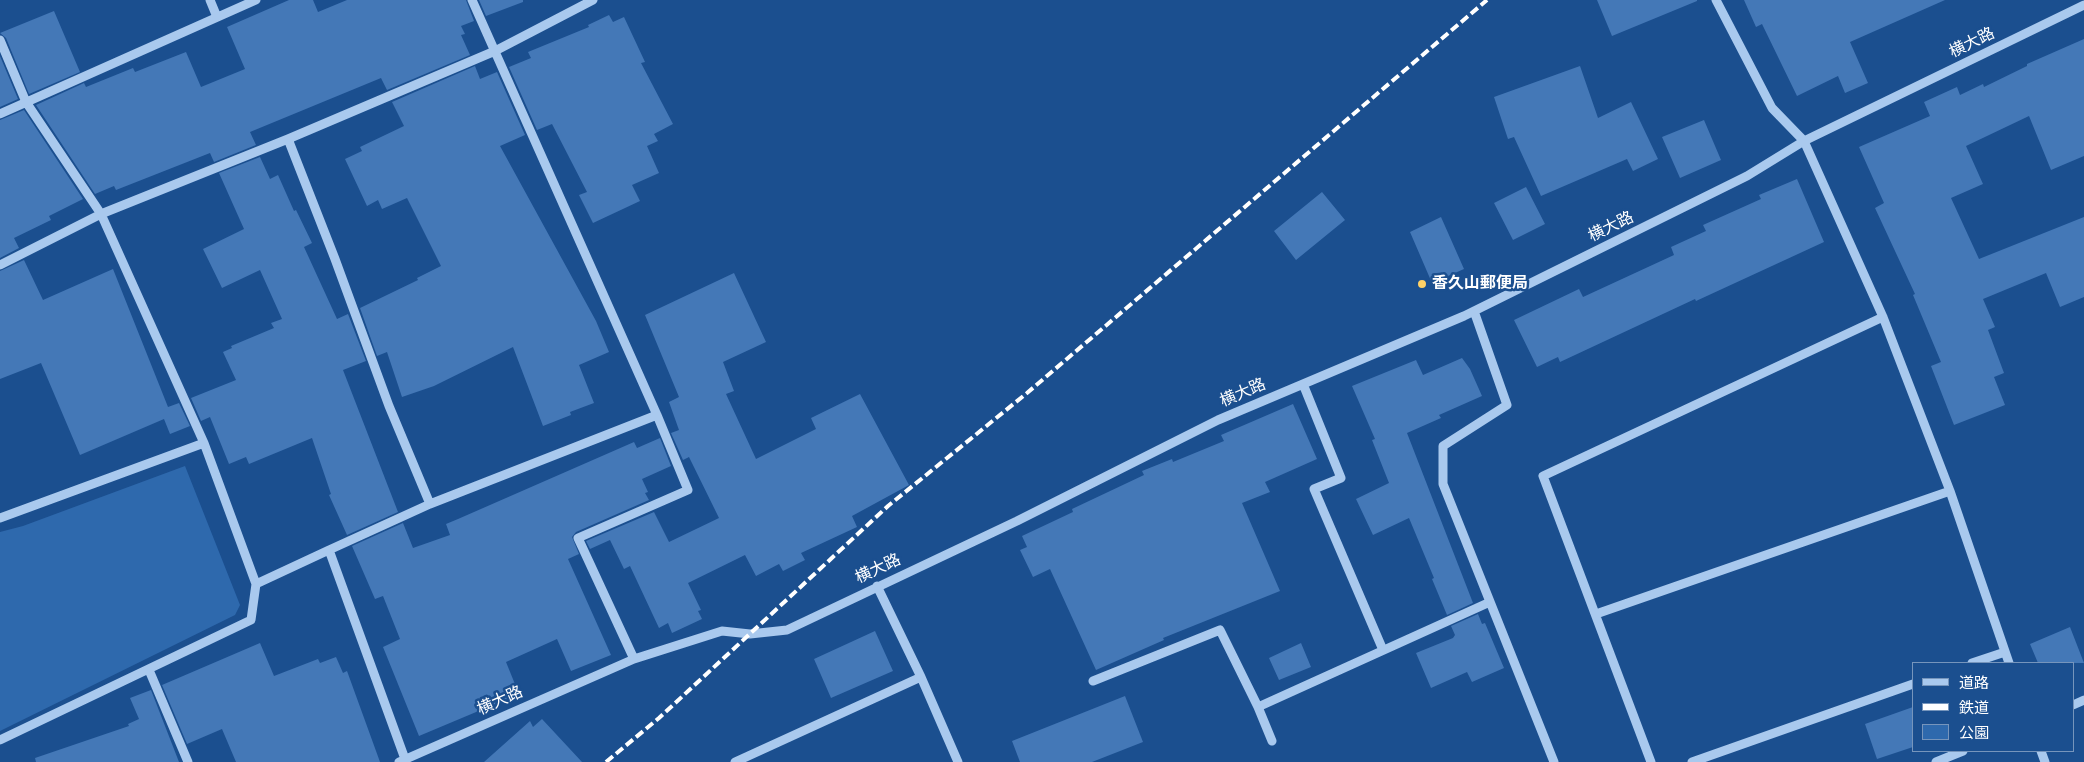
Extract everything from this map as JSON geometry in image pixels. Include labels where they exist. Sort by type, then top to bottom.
[{"type":"street","points":[[210,0],[217,17]]},
{"type":"street","points":[[0,114],[256,0]]},
{"type":"street","points":[[472,0],[657,415],[688,490],[578,538],[634,659]]},
{"type":"street","points":[[0,265],[101,214],[288,139],[495,51],[593,0]]},
{"type":"street","points":[[1716,0],[1772,108],[1804,141],[1883,317],[1950,491],[2009,662]]},
{"type":"street","name":"横大路","points":[[402,761],[634,659],[722,631],[750,634],[787,630],[1017,521],[1218,420],[1474,311],[1747,176],[1804,141],[2084,5]]},
{"type":"street","points":[[0,40],[26,102],[101,214],[204,443],[256,584],[251,620],[0,740]]},
{"type":"street","points":[[288,139],[335,259],[389,406],[430,504]]},
{"type":"street","points":[[1474,311],[1506,405],[1443,446],[1443,484],[1554,762]]},
{"type":"street","points":[[1651,762],[1543,476],[1883,317]]},
{"type":"street","points":[[1303,384],[1341,478],[1314,489],[1383,650]]},
{"type":"street","points":[[256,584],[430,504],[657,415]]},
{"type":"street","points":[[0,518],[204,443]]},
{"type":"street","points":[[1596,614],[1950,491]]},
{"type":"street","points":[[329,550],[402,761]]},
{"type":"street","points":[[877,586],[921,677],[958,762]]},
{"type":"street","points":[[1258,708],[1490,602]]},
{"type":"street","points":[[1094,682],[1220,630],[1272,741]]},
{"type":"street","points":[[1975,662],[2005,652]]},
{"type":"street","points":[[149,670],[188,762]]},
{"type":"street","points":[[735,762],[921,677]]},
{"type":"street","points":[[1692,762],[1912,684]]},
{"type":"street","points":[[1936,762],[1961,752]]},
{"type":"green space","points":[[185,466],[240,605],[235,615],[0,731],[0,532],[23,526]]},
{"type":"building","points":[[289,0],[313,0],[318,12],[347,0],[466,0],[474,21],[461,26],[465,34],[461,35],[470,55],[387,90],[381,78],[250,132],[256,145],[214,162],[210,153],[116,190],[114,186],[95,194],[36,105],[84,83],[86,87],[133,68],[135,72],[186,52],[201,87],[245,69],[227,27]]},
{"type":"building","points":[[479,0],[523,0],[523,2],[486,16]]},
{"type":"building","points":[[1597,0],[1697,0],[1697,1],[1612,36]]},
{"type":"building","points":[[1744,0],[1945,0],[1850,42],[1868,83],[1845,93],[1838,76],[1797,96],[1762,24],[1756,27]]},
{"type":"building","points":[[54,11],[80,72],[29,94],[6,38],[0,33]]},
{"type":"building","points":[[609,15],[613,22],[624,17],[645,62],[641,63],[673,124],[654,134],[658,141],[647,146],[659,173],[632,185],[640,201],[593,223],[579,195],[587,192],[552,124],[537,130],[509,67],[531,58],[528,52],[589,27],[588,25]]},
{"type":"building","points":[[2084,39],[2084,156],[2051,170],[2029,116],[1966,146],[1983,184],[1951,198],[1979,259],[2084,217],[2084,297],[2060,307],[2046,273],[1983,299],[1995,327],[1988,330],[2004,373],[1994,377],[2005,405],[1954,425],[1931,366],[1941,362],[1913,295],[1915,294],[1875,208],[1884,203],[1859,147],[1930,116],[1924,102],[1957,87],[1960,95],[1983,84],[1984,87],[2027,66],[2027,64]]},
{"type":"building","points":[[0,56],[18,99],[0,107]]},
{"type":"building","points":[[475,66],[480,79],[497,72],[525,135],[500,146],[596,321],[609,352],[579,365],[594,403],[570,412],[571,415],[543,426],[513,347],[434,386],[402,397],[387,352],[377,356],[360,308],[418,280],[417,278],[441,266],[407,198],[382,209],[378,200],[367,206],[345,159],[362,151],[360,147],[404,126],[392,102]]},
{"type":"building","points":[[1580,66],[1598,118],[1631,102],[1658,159],[1633,171],[1627,159],[1541,196],[1514,137],[1508,139],[1494,97]]},
{"type":"building","points":[[24,110],[83,199],[49,216],[51,220],[14,238],[19,248],[0,258],[0,120]]},
{"type":"building","points":[[1704,120],[1721,160],[1680,178],[1662,137]]},
{"type":"building","points":[[260,157],[270,179],[278,175],[294,211],[296,210],[312,243],[304,247],[337,319],[348,314],[366,361],[343,370],[398,512],[347,535],[329,495],[331,494],[312,438],[249,464],[246,457],[229,464],[210,417],[201,421],[191,398],[236,380],[223,352],[232,348],[231,346],[274,328],[271,323],[282,319],[260,270],[222,288],[203,249],[244,229],[219,173]]},
{"type":"building","points":[[1797,179],[1824,242],[1560,362],[1558,357],[1537,367],[1514,320],[1579,289],[1583,297],[1674,255],[1671,247],[1706,231],[1703,225],[1761,199],[1759,195]]},
{"type":"building","points":[[1526,187],[1545,224],[1513,240],[1494,203]]},
{"type":"building","points":[[1322,192],[1345,220],[1296,260],[1274,231]]},
{"type":"building","points":[[1441,217],[1464,269],[1432,283],[1410,232]]},
{"type":"building","points":[[24,260],[43,300],[113,269],[168,407],[179,403],[190,426],[170,434],[164,419],[80,455],[41,363],[0,379],[0,271]]},
{"type":"building","points":[[734,273],[766,342],[723,362],[734,391],[726,394],[756,459],[816,429],[811,418],[860,394],[909,485],[852,516],[857,527],[801,553],[805,560],[783,571],[779,564],[756,576],[745,555],[688,583],[701,610],[698,611],[702,619],[672,633],[668,623],[659,628],[630,566],[624,569],[610,540],[590,549],[586,541],[654,512],[669,542],[719,518],[689,457],[683,460],[671,433],[679,430],[669,402],[679,397],[645,315]]},
{"type":"building","points":[[1462,358],[1470,369],[1482,396],[1439,415],[1441,418],[1407,433],[1473,603],[1447,615],[1409,518],[1373,535],[1356,499],[1389,483],[1372,440],[1375,439],[1352,386],[1416,360],[1423,375]]},
{"type":"building","points":[[1293,404],[1317,459],[1265,482],[1270,492],[1242,503],[1280,591],[1163,638],[1164,640],[1096,670],[1050,569],[1033,577],[1020,550],[1027,547],[1022,536],[1073,512],[1072,509],[1144,475],[1142,471],[1172,459],[1173,462],[1224,441],[1221,435]]},
{"type":"building","points":[[660,438],[671,466],[642,479],[648,492],[645,493],[649,500],[576,532],[572,537],[579,554],[568,559],[611,655],[571,671],[557,639],[506,662],[519,694],[419,736],[383,647],[400,639],[383,596],[375,599],[352,546],[403,523],[413,548],[450,535],[446,524],[634,442],[637,448]]},
{"type":"building","points":[[1478,614],[1482,624],[1485,623],[1504,668],[1472,682],[1467,672],[1431,688],[1416,653],[1453,638],[1455,635],[1451,626]]},
{"type":"building","points":[[2070,627],[2084,663],[2038,662],[2030,644]]},
{"type":"building","points":[[875,631],[893,671],[831,698],[814,659]]},
{"type":"building","points":[[260,643],[274,676],[318,659],[320,663],[336,657],[343,673],[347,671],[380,762],[236,762],[222,729],[187,744],[162,685]]},
{"type":"building","points":[[1301,643],[1311,667],[1279,680],[1269,658]]},
{"type":"building","points":[[151,690],[179,762],[36,762],[35,758],[129,726],[128,724],[139,719],[130,698]]},
{"type":"building","points":[[1125,696],[1143,742],[1092,762],[1020,762],[1012,741]]},
{"type":"building","points":[[1912,707],[1912,747],[1877,759],[1865,724]]},
{"type":"building","points":[[542,719],[582,762],[484,762],[530,721],[533,727]]},
{"type":"railway","points":[[606,762],[659,718],[888,506],[1027,393],[1487,0]]},
{"type":"place","name":"香久山郵便局","points":[[1422,284]]}]
